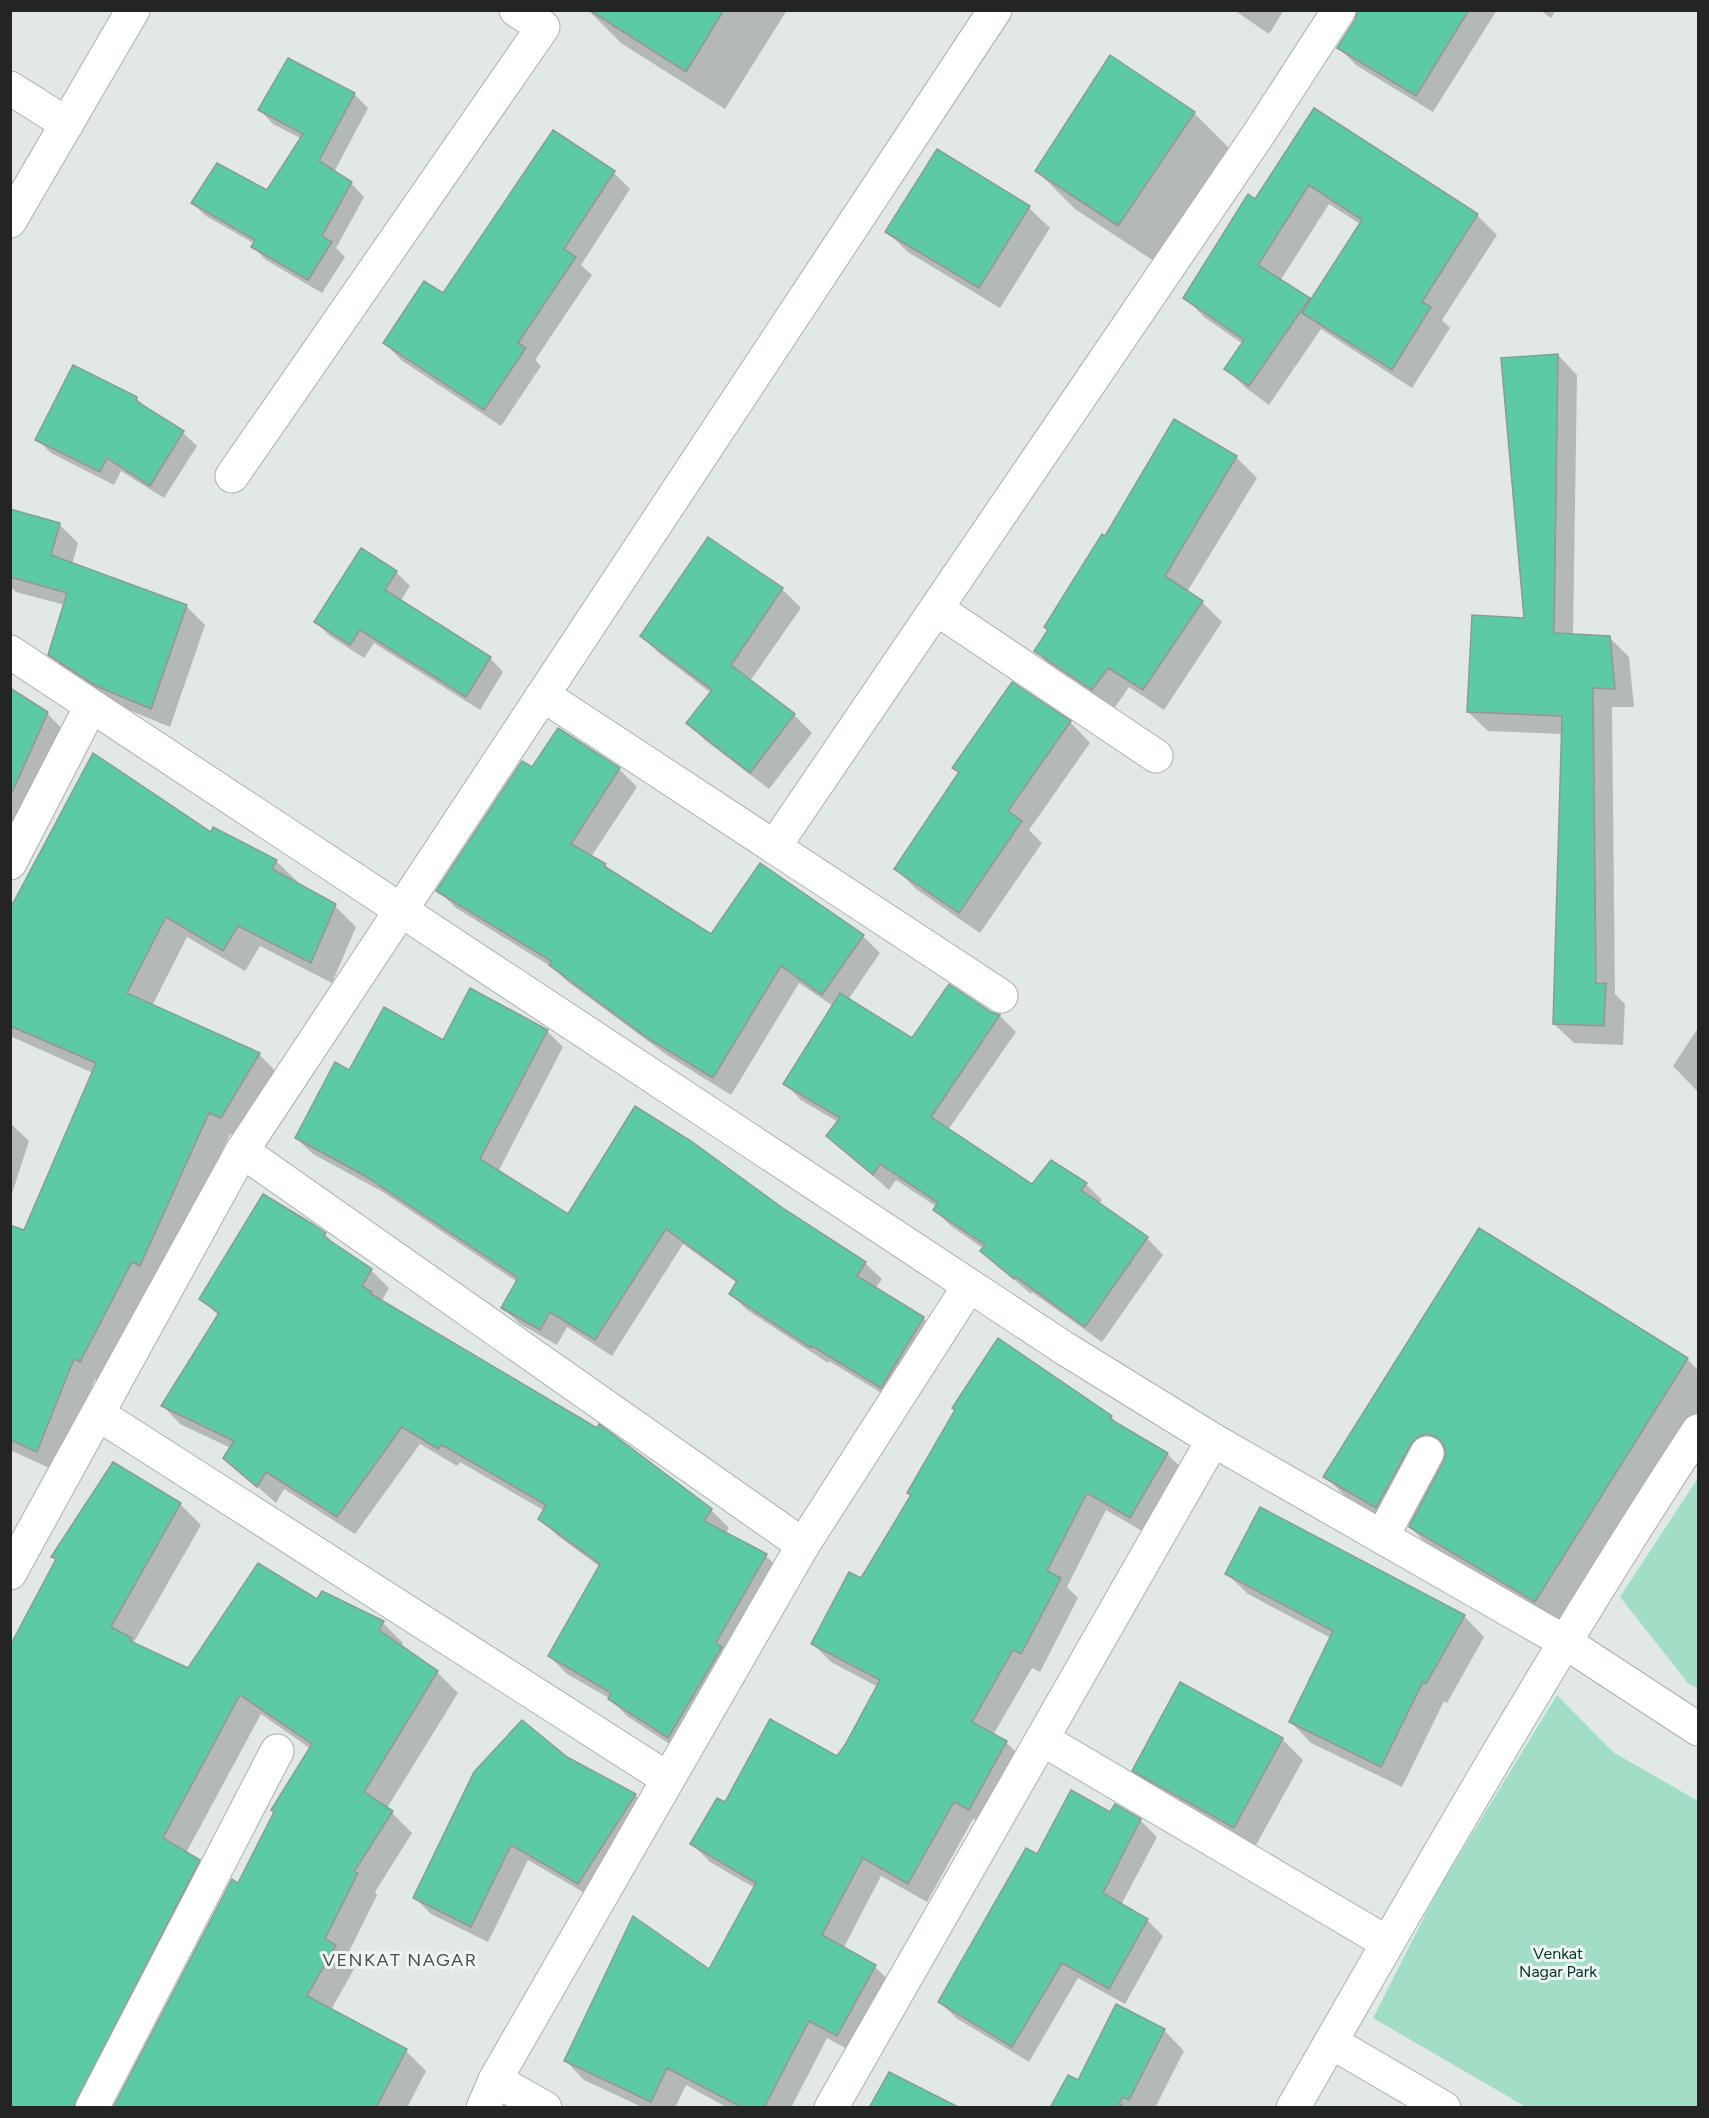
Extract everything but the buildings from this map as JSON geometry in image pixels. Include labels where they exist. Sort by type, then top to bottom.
[{"type":"street","points":[[10,221],[133,10]]},
{"type":"street","points":[[10,1573],[242,1151],[995,10]]},
{"type":"street","points":[[774,847],[1258,135],[1339,10]]},
{"type":"street","points":[[232,476],[538,16]]},
{"type":"street","points":[[10,88],[67,124]]},
{"type":"street","points":[[937,609],[1156,756]]},
{"type":"street","points":[[10,652],[969,1286],[1213,1440],[1565,1642],[1698,1729]]},
{"type":"street","points":[[543,695],[1001,996]]},
{"type":"street","points":[[10,863],[91,706]]},
{"type":"street","points":[[242,1151],[803,1545]]},
{"type":"street","points":[[545,2108],[489,2094],[803,1545],[969,1286]]},
{"type":"street","points":[[98,1414],[668,1779]]},
{"type":"street","points":[[1293,2108],[1386,1942],[1565,1642],[1628,1538],[1698,1431]]},
{"type":"street","points":[[831,2108],[1213,1440]]},
{"type":"street","points":[[1382,1537],[1427,1453]]},
{"type":"street","points":[[1042,1739],[1386,1942]]},
{"type":"street","points":[[92,2108],[277,1751]]},
{"type":"street","points":[[1331,2042],[1444,2108]]},
{"type":"green space","points":[[1698,1478],[1698,1689],[1688,1683],[1620,1597]]},
{"type":"green space","name":"Venkat Nagar Park","points":[[1557,1695],[1613,1752],[1698,1801],[1698,2107],[1526,2107],[1373,2018],[1439,1888]]},
{"type":"district","name":"VENKAT NAGAR","points":[[400,1960]]}]
